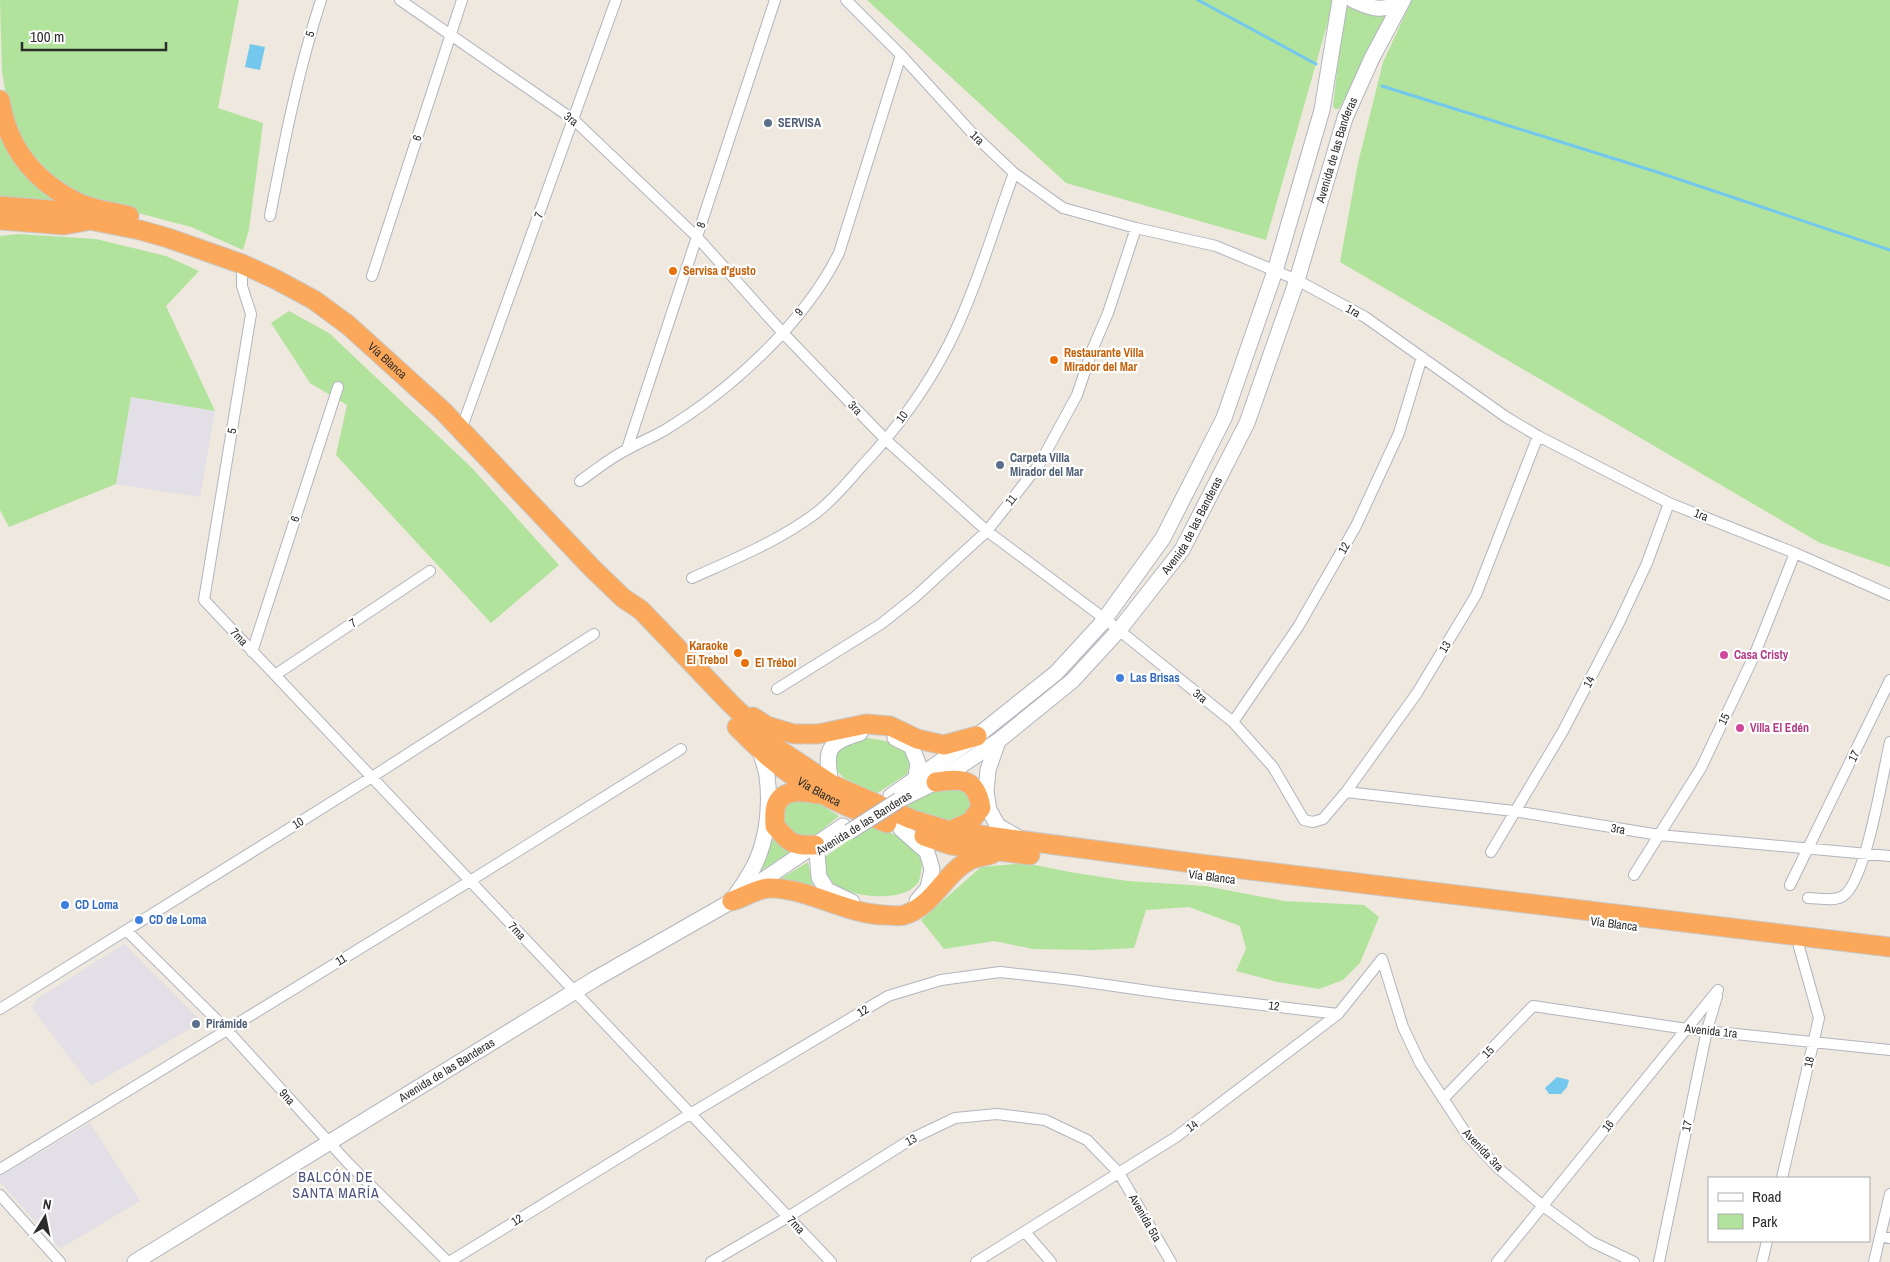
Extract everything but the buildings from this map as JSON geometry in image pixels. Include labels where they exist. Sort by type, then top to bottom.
[{"type":"highway","points":[[0,100],[2,112],[12,139],[20,153],[29,168],[50,186],[83,205],[146,220],[205,238],[242,264]]},
{"type":"highway","name":"Vía Blanca","points":[[0,206],[63,211],[90,220],[168,238],[242,264],[314,300],[348,325],[415,385],[461,430],[591,566],[623,598],[641,610],[730,703],[778,749],[827,789],[901,829],[951,845],[1004,852],[1503,910],[1890,959]]},
{"type":"highway","name":"Vía Blanca","points":[[0,220],[64,224],[90,220]]},
{"type":"highway","name":"Vía Blanca","points":[[623,598],[633,617],[760,750],[789,774],[911,819],[950,831],[1200,864],[1890,947]]},
{"type":"highway","points":[[730,703],[767,726],[794,734],[818,734],[866,724],[890,726],[917,739],[944,745],[977,736]]},
{"type":"highway","points":[[936,782],[958,779],[971,784],[978,795],[981,808],[970,822],[950,831]]},
{"type":"highway","points":[[816,849],[798,846],[786,839],[774,826],[776,805],[790,792],[827,789]]},
{"type":"highway","points":[[732,901],[769,887],[798,892],[843,908],[869,914],[903,915],[924,905],[950,875],[970,860],[1004,852]]},
{"type":"main road","name":"Avenida de las Banderas","points":[[894,799],[916,778],[977,736],[1056,673],[1105,619],[1163,538],[1224,418],[1275,271],[1322,110],[1340,0]]},
{"type":"main road","points":[[1353,0],[1367,7],[1385,8],[1393,7],[1403,0]]},
{"type":"main road","name":"Avenida de las Banderas","points":[[135,1262],[574,992],[732,901],[894,799],[936,782],[998,741],[1072,681],[1119,630],[1182,550],[1247,423],[1297,280],[1345,118],[1372,58],[1403,0]]},
{"type":"main road","points":[[827,789],[830,749],[841,739],[862,733],[887,734],[911,746],[918,763],[916,778]]},
{"type":"main road","points":[[998,741],[988,770],[986,792],[990,810],[998,826],[1025,841]]},
{"type":"main road","points":[[732,901],[752,871],[761,851],[768,806],[767,776],[760,750]]},
{"type":"main road","points":[[816,849],[819,877],[827,890],[847,901],[869,906],[901,908],[918,900],[928,888],[932,869],[927,852],[901,829]]},
{"type":"street","name":"5","points":[[270,216],[285,137],[307,44],[321,0]]},
{"type":"street","name":"3ra","points":[[400,0],[574,120],[697,237],[782,332],[886,440],[987,531],[1105,619],[1233,722],[1273,768],[1304,820]]},
{"type":"street","name":"6","points":[[372,276],[462,0]]},
{"type":"street","name":"7","points":[[461,430],[616,0]]},
{"type":"street","name":"8","points":[[627,449],[775,0]]},
{"type":"street","name":"1ra","points":[[846,0],[901,55],[973,134],[1014,173],[1063,208],[1136,228],[1216,246],[1297,280],[1365,317],[1506,417],[1538,436],[1669,502],[1890,595]]},
{"type":"street","name":"9","points":[[580,481],[627,449],[666,429],[711,398],[751,366],[816,293],[829,274],[839,253],[901,55]]},
{"type":"street","name":"10","points":[[692,578],[769,542],[818,512],[886,440],[927,383],[949,344],[968,300],[1014,173]]},
{"type":"street","name":"11","points":[[777,688],[881,624],[915,597],[987,531],[1040,464],[1077,394],[1108,313],[1136,228]]},
{"type":"street","name":"5","points":[[204,600],[251,314],[242,286],[242,264]]},
{"type":"street","name":"12","points":[[1233,722],[1298,627],[1356,526],[1399,433],[1422,357]]},
{"type":"street","name":"6","points":[[252,652],[338,387]]},
{"type":"street","name":"13","points":[[1304,820],[1313,822],[1323,819],[1346,792],[1417,693],[1476,595],[1538,436]]},
{"type":"street","name":"14","points":[[1491,852],[1563,731],[1619,623],[1647,563],[1669,502]]},
{"type":"street","name":"15","points":[[1634,875],[1701,768],[1754,656],[1794,553]]},
{"type":"street","name":"7","points":[[275,675],[430,571]]},
{"type":"street","name":"7ma","points":[[204,600],[831,1262]]},
{"type":"street","name":"10","points":[[0,1009],[372,777],[594,634]]},
{"type":"street","name":"17","points":[[1790,886],[1890,680]]},
{"type":"street","points":[[1808,898],[1834,899],[1842,897],[1852,888],[1865,853],[1890,742]]},
{"type":"street","name":"11","points":[[0,1169],[470,881],[680,749]]},
{"type":"street","name":"3ra","points":[[1346,792],[1514,811],[1659,836],[1890,856]]},
{"type":"street","name":"9na","points":[[127,931],[226,1030],[330,1142],[448,1262]]},
{"type":"street","name":"18","points":[[1782,1177],[1819,1018],[1799,947]]},
{"type":"street","name":"14","points":[[976,1262],[1176,1137],[1338,1014],[1382,959]]},
{"type":"street","name":"Avenida 3ra","points":[[1382,959],[1402,1026],[1420,1063],[1467,1135],[1498,1168],[1543,1206],[1592,1242],[1634,1262]]},
{"type":"street","name":"12","points":[[448,1262],[888,996],[941,980],[1000,972],[1338,1014]]},
{"type":"street","name":"17","points":[[1659,1262],[1707,1030],[1718,990]]},
{"type":"street","name":"16","points":[[1497,1262],[1718,990]]},
{"type":"street","name":"15","points":[[1443,1099],[1533,1006]]},
{"type":"street","name":"Avenida 1ra","points":[[1533,1006],[1687,1029],[1890,1050]]},
{"type":"street","name":"13","points":[[711,1262],[788,1217],[913,1138],[955,1118],[997,1114],[1045,1120],[1087,1140],[1119,1174]]},
{"type":"street","name":"Avenida 5ta","points":[[1119,1174],[1171,1262]]},
{"type":"street","points":[[1874,1262],[1885,1237],[1890,1194]]},
{"type":"street","points":[[0,1195],[60,1262]]},
{"type":"street","points":[[1025,1232],[1051,1262]]},
{"type":"street","points":[[1762,1262],[1767,1242]]},
{"type":"shaded area","points":[[131,397],[215,411],[200,497],[116,484]]},
{"type":"shaded area","points":[[124,944],[202,1022],[91,1086],[32,1008],[37,999]]},
{"type":"shaded area","points":[[90,1123],[140,1201],[60,1249],[0,1182],[0,1176]]},
{"type":"green space","points":[[0,0],[239,0],[218,108],[263,123],[249,229],[243,250],[191,227],[85,199],[51,178],[29,156],[11,125],[2,72]]},
{"type":"green space","points":[[867,0],[1334,0],[1266,240],[1066,183]]},
{"type":"green space","points":[[1412,0],[1890,0],[1890,567],[1820,543],[1340,262],[1358,163],[1383,62]]},
{"type":"green space","points":[[1351,5],[1386,17],[1339,109],[1335,109],[1333,106],[1344,12],[1347,6]]},
{"type":"green space","points":[[0,124],[77,205],[0,199]]},
{"type":"green space","points":[[19,234],[96,239],[166,256],[199,271],[166,306],[215,411],[131,397],[116,484],[9,527],[0,510],[0,236]]},
{"type":"green space","points":[[289,311],[329,333],[472,468],[559,565],[491,623],[336,455],[347,405],[310,383],[271,323]]},
{"type":"green space","points":[[859,737],[892,743],[910,753],[911,762],[907,774],[876,794],[844,778],[833,767],[833,755],[843,744]]},
{"type":"green space","points":[[954,783],[973,797],[970,816],[953,822],[922,814],[904,806],[942,787]]},
{"type":"green space","points":[[789,798],[815,801],[839,816],[812,838],[801,838],[781,826],[781,806]]},
{"type":"green space","points":[[871,825],[906,840],[918,852],[922,862],[921,874],[919,881],[912,888],[891,896],[864,895],[841,888],[829,878],[822,859]]},
{"type":"green space","points":[[773,837],[794,850],[759,872]]},
{"type":"green space","points":[[808,862],[813,887],[777,881]]},
{"type":"green space","points":[[1025,863],[1128,881],[1205,886],[1284,901],[1364,905],[1379,917],[1360,963],[1343,980],[1319,989],[1278,982],[1236,971],[1246,949],[1240,926],[1189,907],[1146,910],[1134,948],[1094,950],[1033,949],[994,941],[944,949],[921,920],[981,867]]},
{"type":"water","points":[[250,44],[265,47],[260,70],[245,67]]},
{"type":"water","points":[[1557,1077],[1569,1080],[1567,1087],[1561,1094],[1549,1094],[1545,1088]]},
{"type":"waterway","points":[[1198,0],[1316,64]]},
{"type":"waterway","points":[[1382,86],[1660,173],[1890,250]]},
{"type":"place","name":"SERVISA","points":[[768,123]]},
{"type":"place","name":"Servisa d'gusto","points":[[673,271]]},
{"type":"place","name":"Restaurante Villa Mirador del Mar","points":[[1054,360]]},
{"type":"place","name":"Carpeta Villa Mirador del Mar","points":[[1000,465]]},
{"type":"place","name":"Karaoke El Trebol","points":[[738,653]]},
{"type":"place","name":"Casa Cristy","points":[[1724,655]]},
{"type":"place","name":"El Trébol","points":[[745,663]]},
{"type":"place","name":"Las Brisas","points":[[1120,678]]},
{"type":"place","name":"Villa El Edén","points":[[1740,728]]},
{"type":"place","name":"CD Loma","points":[[65,905]]},
{"type":"place","name":"CD de Loma","points":[[139,920]]},
{"type":"place","name":"Pirámide","points":[[196,1024]]},
{"type":"district","name":"BALCÓN DE SANTA MARÍA","points":[[336,1186]]}]
